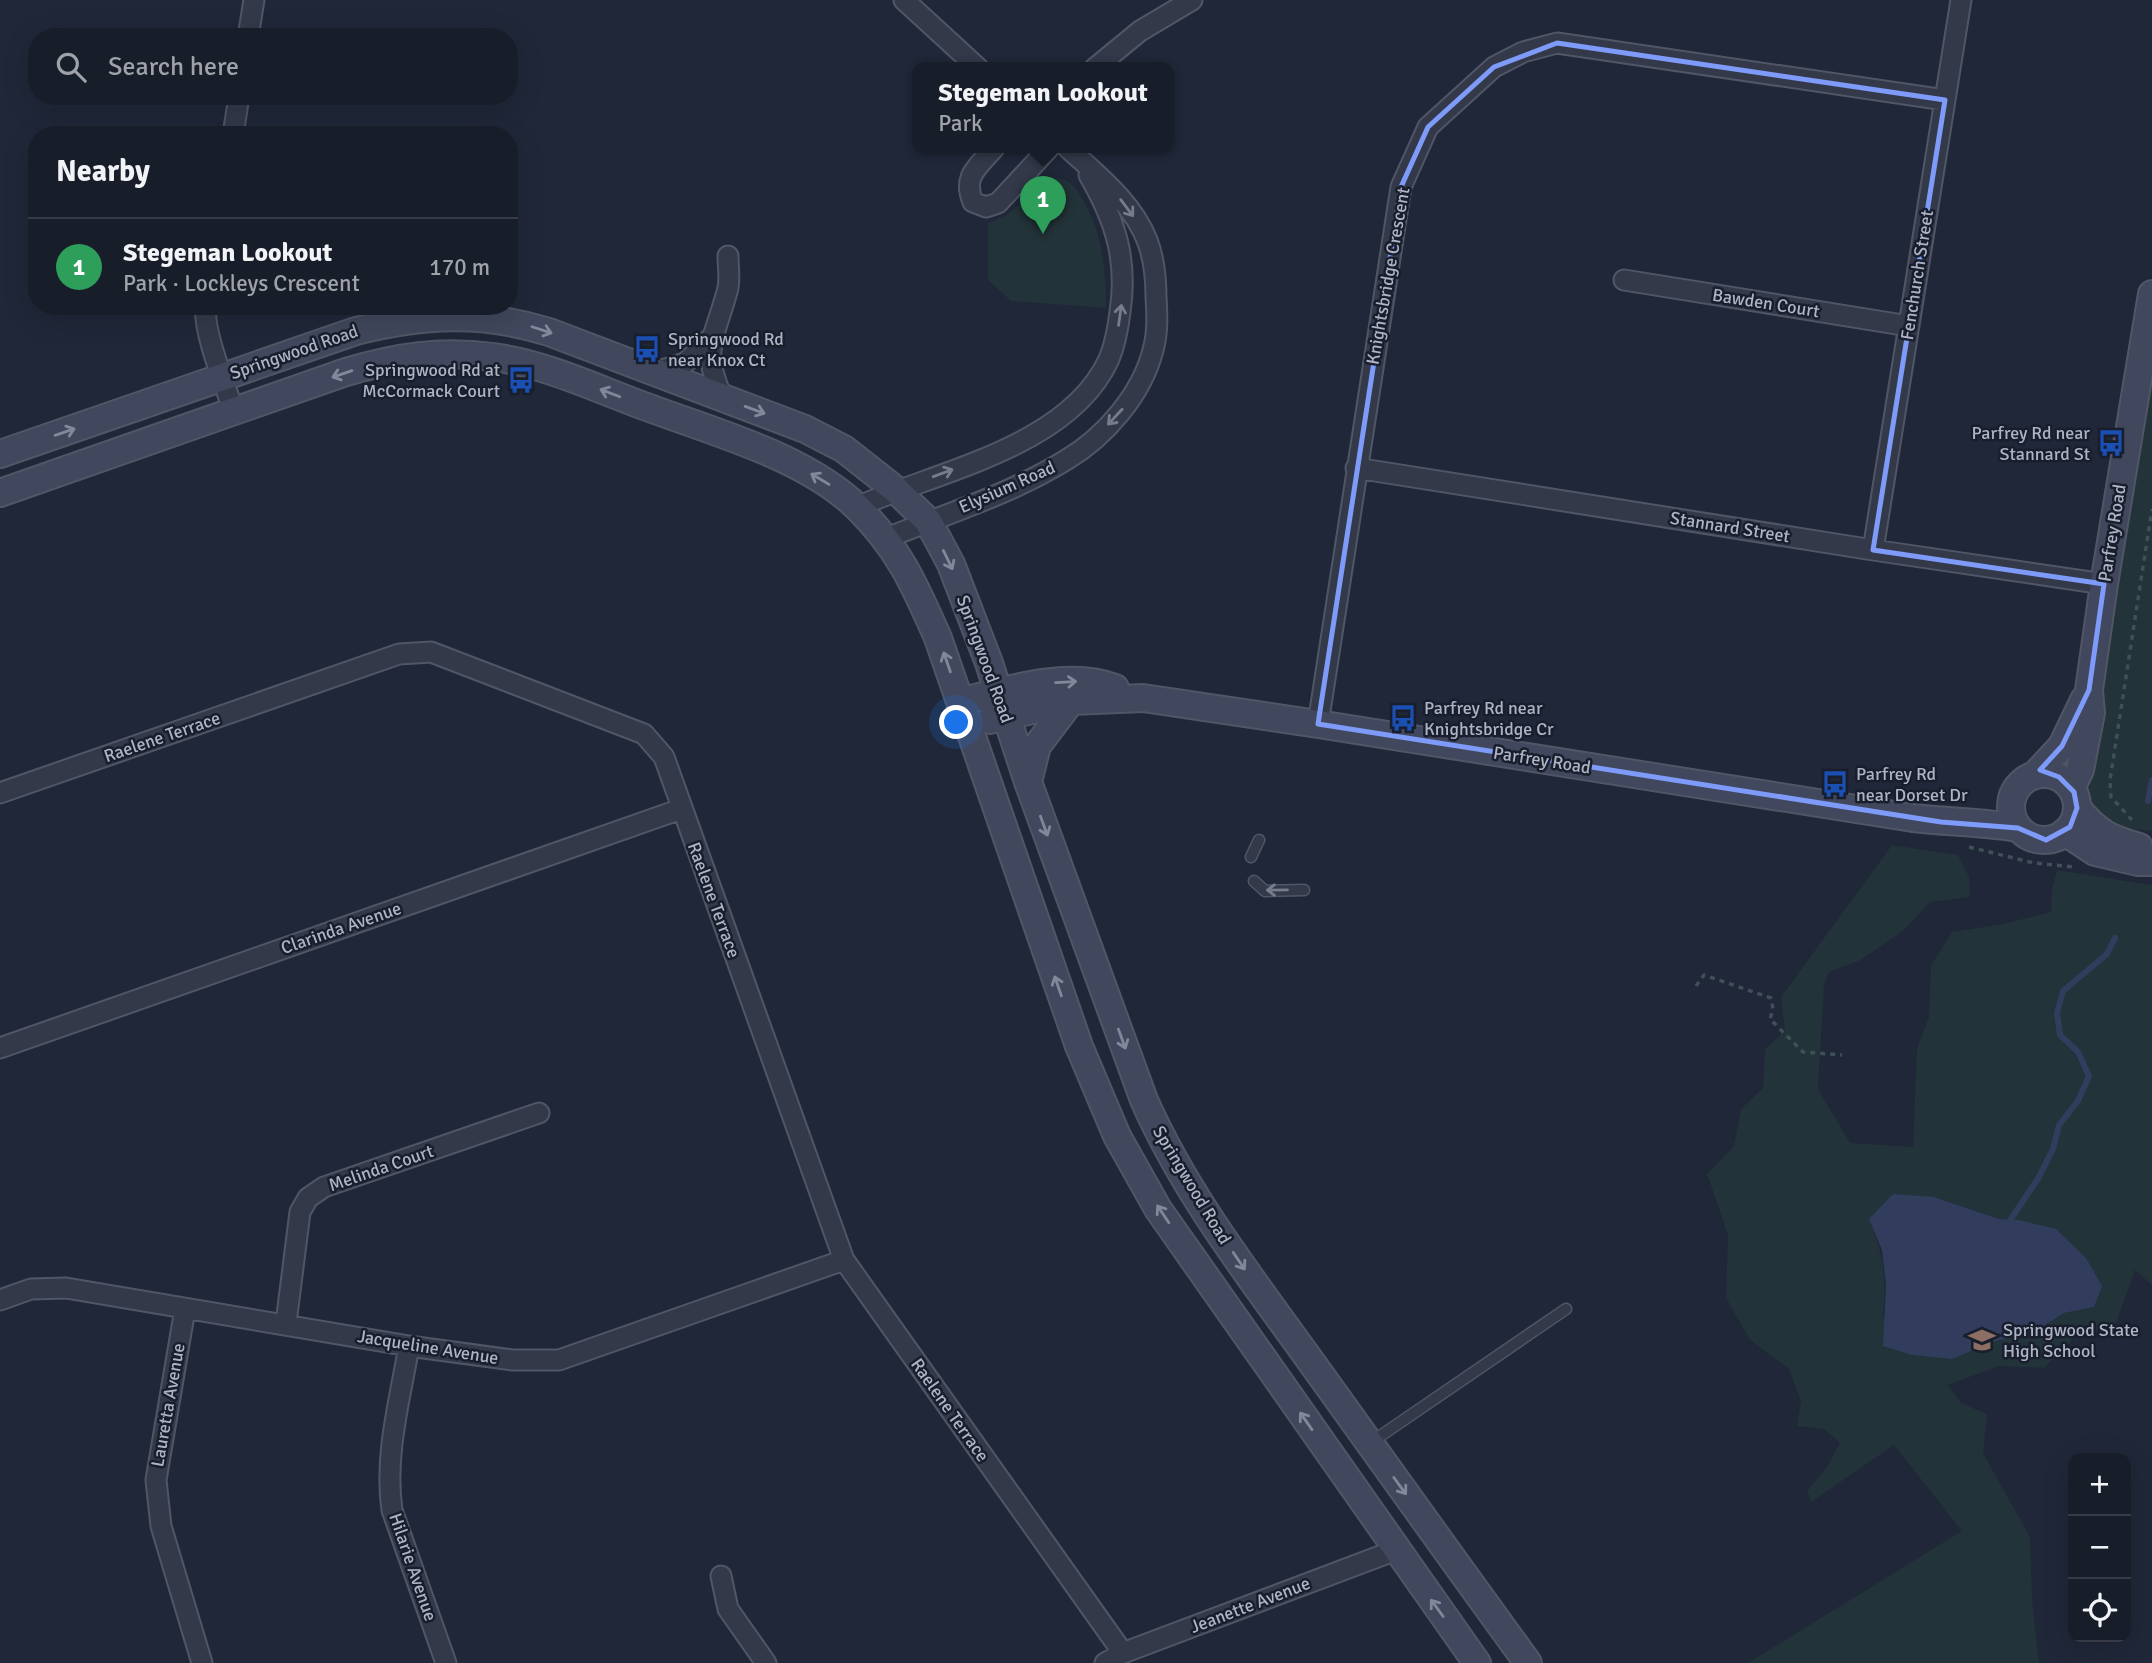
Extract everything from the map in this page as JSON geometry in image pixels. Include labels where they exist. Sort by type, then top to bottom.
[{"type":"main road","name":"Parfrey Road","points":[[2074,798],[2091,713],[2089,690],[2104,584],[2152,294]]},
{"type":"main road","name":"Springwood Road","points":[[0,454],[356,331],[426,315]]},
{"type":"main road","name":"Springwood Road","points":[[501,315],[805,429],[844,449],[896,489],[928,521],[951,564],[1144,1100],[1161,1139],[1190,1189],[1248,1275],[1528,1663]]},
{"type":"main road","name":"Springwood Road","points":[[0,493],[346,372],[387,360],[433,353],[492,357],[521,362],[555,373],[790,461],[832,486],[887,538],[910,574],[939,638],[1079,1046],[1116,1136],[1158,1209],[1477,1663]]},
{"type":"main road","name":"Parfrey Road","points":[[1002,704],[1020,687],[1073,681],[1107,684],[1143,698]]},
{"type":"main road","name":"Parfrey Road","points":[[2036,774],[2062,746],[2089,690]]},
{"type":"main road","name":"Parfrey Road","points":[[965,714],[1002,704],[1143,698],[1941,822],[1989,823],[2018,828]]},
{"type":"main road","points":[[1028,782],[1037,746],[1070,701]]},
{"type":"main road","points":[[2074,798],[2074,821],[2065,832],[2053,839],[2031,838],[2018,828],[2010,812],[2012,794],[2022,782],[2036,774],[2052,775],[2059,777],[2109,838],[2141,848]]},
{"type":"main road","name":"Parfrey Road","points":[[1941,822],[1982,810],[2012,794]]},
{"type":"main road","points":[[2065,832],[2095,852],[2138,862],[2152,862]]},
{"type":"street","points":[[249,28],[254,0]]},
{"type":"street","points":[[904,0],[971,62]]},
{"type":"street","points":[[1102,62],[1140,31],[1192,0]]},
{"type":"street","name":"Fenchurch Street","points":[[1873,550],[1962,0]]},
{"type":"street","name":"Knightsbridge Crescent","points":[[1318,724],[1401,187],[1428,127],[1494,67],[1523,52],[1557,43],[1945,100]]},
{"type":"street","points":[[234,126],[238,105]]},
{"type":"street","points":[[990,153],[969,177],[968,190],[973,202],[986,207],[998,203],[1044,153]]},
{"type":"street","name":"Elysium Road","points":[[857,507],[896,489],[1000,452],[1042,431],[1068,412],[1094,382],[1108,359],[1117,331],[1122,300],[1122,269],[1107,206],[1074,154]]},
{"type":"street","name":"Elysium Road","points":[[887,538],[1022,484],[1068,459],[1096,437],[1122,410],[1142,380],[1154,349],[1157,316],[1156,275],[1147,240],[1132,213],[1119,197],[1074,154]]},
{"type":"street","points":[[723,399],[712,371],[711,338],[729,286],[728,256]]},
{"type":"street","name":"Bawden Court","points":[[1623,280],[1909,326]]},
{"type":"street","points":[[206,315],[234,412]]},
{"type":"street","points":[[655,372],[685,363],[711,338]]},
{"type":"street","name":"Stannard Street","points":[[1356,468],[2104,584]]},
{"type":"street","name":"Raelene Terrace","points":[[0,793],[399,654],[431,652],[644,734],[664,757],[844,1260],[1123,1653]]},
{"type":"street","name":"Clarinda Avenue","points":[[0,1048],[681,809]]},
{"type":"street","name":"Melinda Court","points":[[286,1324],[300,1212],[308,1198],[324,1187],[538,1113]]},
{"type":"street","name":"Jacqueline Avenue","points":[[0,1300],[31,1289],[66,1288],[409,1346],[512,1360],[559,1360],[844,1260]]},
{"type":"street","name":"Lauretta Avenue","points":[[185,1308],[156,1480],[162,1526],[202,1663]]},
{"type":"street","name":"Hilarie Avenue","points":[[409,1346],[389,1467],[389,1488],[392,1510],[446,1663]]},
{"type":"street","name":"Jeanette Avenue","points":[[1105,1663],[1123,1653],[1396,1550]]},
{"type":"street","points":[[721,1576],[728,1609],[766,1663]]},
{"type":"lane","points":[[1251,857],[1259,840]]},
{"type":"lane","points":[[1254,881],[1265,891],[1304,890]]},
{"type":"lane","points":[[1370,1443],[1566,1309]]},
{"type":"path","points":[[2141,848],[2136,823],[2111,797],[2110,780],[2152,509]]},
{"type":"path","points":[[1962,842],[1968,847],[2014,859],[2052,866],[2077,867]]},
{"type":"path","points":[[1696,986],[1704,975],[1771,998],[1773,1009],[1770,1019],[1803,1052],[1842,1055]]},
{"type":"highlighted area","points":[[1557,43],[1945,100],[1873,550],[2104,584],[2089,690],[2062,746],[2040,770],[2059,777],[2074,792],[2077,808],[2070,827],[2046,840],[2018,828],[1941,822],[1318,724],[1401,187],[1428,127],[1494,67]]},
{"type":"shaded area","points":[[1048,177],[1063,179],[1076,188],[1090,213],[1102,252],[1106,308],[1011,301],[988,280],[988,223],[1013,210]]},
{"type":"shaded area","points":[[2152,370],[2152,831],[2102,826],[2086,801],[2085,787]]},
{"type":"shaded area","name":"Springwood State High School","points":[[1892,845],[1958,855],[1969,877],[1970,897],[1930,902],[1904,930],[1861,960],[1829,972],[1824,985],[1818,1089],[1850,1143],[1913,1147],[1917,1048],[1929,1017],[1931,966],[1952,932],[2051,912],[2052,889],[2057,870],[2152,885],[2152,1285],[2135,1270],[2115,1326],[2080,1332],[2044,1368],[1999,1366],[1948,1385],[1961,1403],[1987,1414],[1983,1453],[2030,1537],[2032,1599],[2039,1663],[1748,1663],[1962,1531],[1894,1445],[1811,1502],[1807,1491],[1826,1468],[1840,1443],[1824,1429],[1797,1426],[1801,1401],[1789,1369],[1750,1340],[1726,1298],[1728,1235],[1707,1174],[1734,1146],[1741,1109],[1763,1088],[1765,1049],[1785,1031],[1781,997]],"holes":[[[1935,1197],[1999,1219],[2019,1220],[2094,1307],[2064,1313],[2031,1334],[1995,1341],[1952,1359],[1883,1317],[1883,1267],[1869,1219]]]},
{"type":"water","points":[[1893,1194],[1934,1197],[1999,1219],[2019,1220],[2056,1229],[2086,1258],[2102,1286],[2094,1307],[2064,1313],[2031,1334],[1995,1341],[1952,1359],[1912,1355],[1883,1346],[1886,1285],[1882,1250],[1869,1219]]},
{"type":"waterway","points":[[2148,801],[2152,780]]},
{"type":"waterway","points":[[2011,1219],[2039,1177],[2053,1149],[2059,1125],[2078,1101],[2089,1076],[2078,1052],[2060,1035],[2057,1013],[2063,991],[2107,954],[2115,938]]},
{"type":"place","name":"Stegeman Lookout","points":[[1043,234]]},
{"type":"place","name":"Springwood Rd near Knox Ct","points":[[647,349]]},
{"type":"place","name":"Springwood Rd at McCormack Court","points":[[521,380]]},
{"type":"place","name":"Parfrey Rd near Stannard St","points":[[2111,443]]},
{"type":"place","name":"Parfrey Rd near Knightsbridge Cr","points":[[1403,718]]},
{"type":"place","name":"Parfrey Rd near Dorset Dr","points":[[1835,784]]},
{"type":"place","name":"Springwood State High School","points":[[1982,1340]]}]
